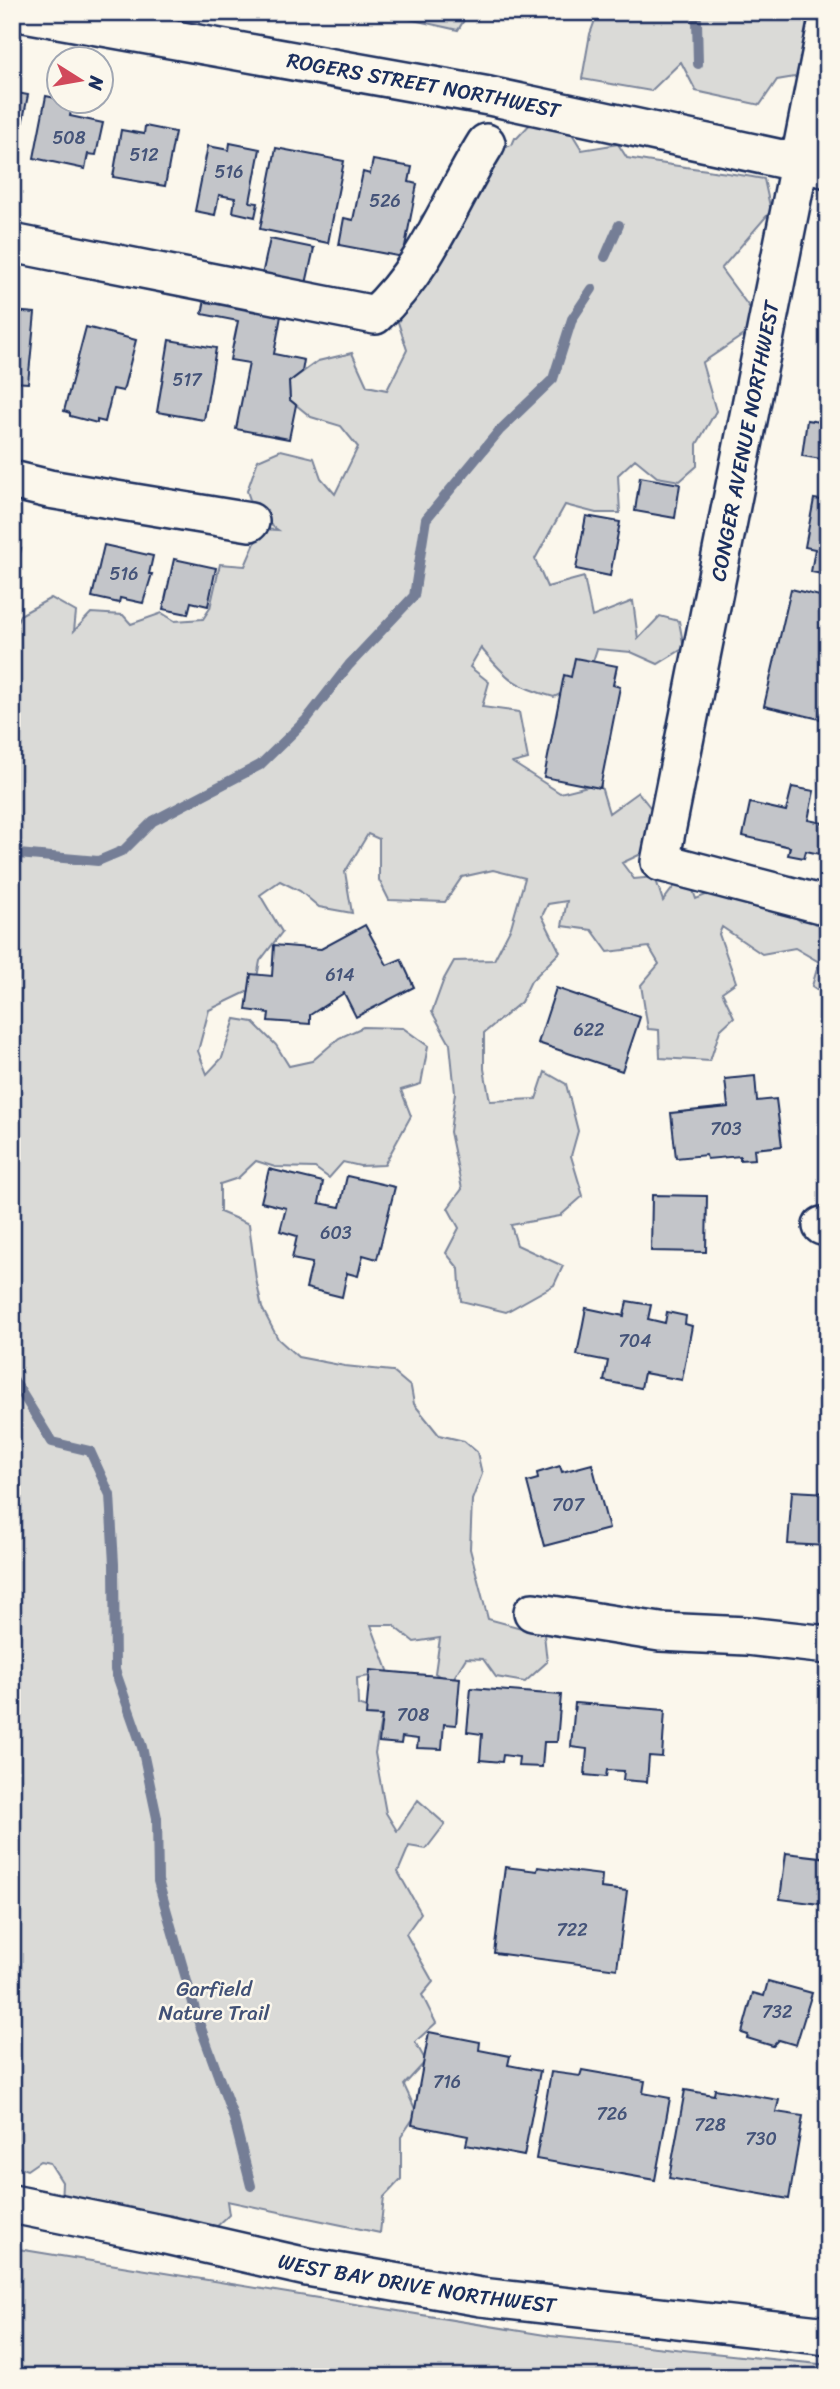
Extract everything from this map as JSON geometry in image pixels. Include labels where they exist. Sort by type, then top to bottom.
[{"type":"street","name":"ROGERS STREET NORTHWEST","points":[[19,12],[489,96],[814,167]]},
{"type":"street","name":"CONGER AVENUE NORTHWEST","points":[[828,19],[814,167],[660,862],[828,906]]},
{"type":"street","points":[[12,243],[375,315],[393,299],[432,244],[486,143]]},
{"type":"street","points":[[12,480],[49,489],[250,522]]},
{"type":"street","points":[[533,1612],[660,1632],[747,1636],[828,1645]]},
{"type":"street","name":"WEST BAY DRIVE NORTHWEST","points":[[12,2204],[307,2267],[481,2297],[828,2336]]},
{"type":"green space","points":[[401,12],[469,12],[458,30],[404,18]]},
{"type":"green space","points":[[598,12],[808,12],[806,17],[815,27],[807,75],[777,80],[760,105],[696,91],[681,62],[651,91],[582,79],[590,34]]},
{"type":"green space","name":"Garfield Nature Trail","points":[[558,111],[582,150],[618,144],[627,158],[764,179],[771,211],[721,269],[761,323],[702,363],[716,411],[697,444],[697,466],[680,481],[657,477],[635,459],[618,475],[620,513],[596,513],[565,505],[535,559],[547,587],[584,577],[592,617],[633,601],[638,639],[660,616],[679,621],[684,648],[658,664],[631,652],[597,649],[586,682],[554,697],[513,680],[481,648],[470,667],[489,682],[482,707],[519,712],[528,759],[513,763],[560,793],[600,783],[609,813],[638,792],[657,816],[656,847],[622,863],[634,879],[655,877],[663,901],[678,881],[690,882],[696,899],[723,888],[780,906],[800,921],[820,915],[828,920],[828,997],[812,986],[819,962],[795,948],[762,954],[722,927],[719,934],[736,982],[722,992],[734,1017],[720,1030],[710,1061],[660,1058],[659,1030],[648,1029],[641,985],[659,964],[649,947],[608,952],[592,930],[562,926],[567,901],[548,904],[542,916],[560,952],[531,981],[521,1002],[484,1033],[484,1069],[490,1101],[536,1099],[545,1072],[566,1084],[578,1131],[571,1156],[583,1196],[560,1216],[511,1225],[517,1245],[563,1266],[554,1285],[506,1312],[461,1301],[459,1269],[446,1253],[459,1228],[448,1208],[462,1189],[450,1132],[455,1093],[450,1044],[432,1012],[454,961],[494,960],[511,927],[525,878],[493,870],[462,877],[445,902],[389,900],[379,880],[379,839],[368,834],[345,872],[352,913],[319,907],[300,891],[280,881],[260,895],[282,932],[260,961],[255,988],[209,1010],[198,1051],[207,1074],[222,1058],[235,1019],[253,1022],[276,1045],[289,1066],[312,1061],[339,1038],[363,1027],[403,1028],[428,1046],[421,1084],[401,1090],[411,1116],[384,1165],[360,1166],[343,1162],[329,1178],[315,1168],[275,1167],[256,1161],[238,1178],[220,1184],[220,1212],[249,1224],[262,1308],[278,1339],[298,1357],[392,1371],[411,1387],[414,1404],[439,1435],[464,1441],[477,1452],[482,1474],[472,1500],[470,1549],[488,1619],[544,1634],[547,1662],[525,1682],[496,1677],[483,1659],[466,1658],[450,1684],[435,1673],[440,1638],[414,1642],[393,1625],[371,1625],[389,1673],[357,1678],[358,1705],[382,1714],[375,1753],[386,1813],[397,1831],[418,1800],[445,1824],[426,1849],[409,1846],[398,1872],[421,1913],[406,1934],[433,1982],[422,1995],[436,2023],[415,2042],[426,2061],[404,2085],[417,2113],[401,2137],[401,2179],[384,2197],[380,2233],[227,2201],[229,2215],[210,2233],[61,2203],[62,2182],[50,2163],[40,2161],[27,2170],[12,2165],[12,636],[20,615],[51,598],[76,612],[74,631],[91,613],[123,615],[131,624],[162,613],[175,621],[203,619],[210,608],[220,564],[245,566],[261,529],[278,530],[255,514],[247,491],[258,460],[281,450],[314,458],[321,478],[335,494],[358,447],[341,426],[311,417],[290,400],[289,382],[318,361],[352,353],[367,386],[387,390],[407,350],[398,322],[413,294],[421,217],[475,155],[512,145],[515,138],[533,121]]},
{"type":"green space","points":[[12,2248],[551,2336],[828,2365],[828,2377],[12,2377]]},
{"type":"building","points":[[12,92],[28,95],[12,175]]},
{"type":"building","points":[[46,96],[46,116],[70,116],[103,123],[96,155],[88,154],[85,169],[34,158]]},
{"type":"building","points":[[145,126],[175,132],[165,186],[113,177],[121,130],[144,134]]},
{"type":"building","points":[[230,143],[260,149],[250,202],[258,203],[255,217],[233,212],[235,198],[219,195],[215,215],[195,211],[208,146],[229,150]]},
{"type":"building","points":[[276,148],[344,161],[328,243],[260,229]]},
{"type":"building","points":[[373,160],[412,167],[409,182],[417,184],[403,257],[339,245],[344,218],[353,220],[363,172],[370,174]]},
{"type":"building","points":[[270,239],[314,248],[306,284],[262,275]]},
{"type":"building","points":[[207,290],[267,307],[266,313],[281,316],[274,354],[304,360],[302,372],[289,382],[290,400],[296,405],[289,439],[236,429],[249,363],[230,360],[238,321],[202,314]]},
{"type":"building","points":[[12,311],[35,313],[28,383],[12,382]]},
{"type":"building","points":[[86,327],[136,340],[123,391],[113,389],[105,422],[97,420],[97,423],[70,416],[70,413],[64,411]]},
{"type":"building","points":[[169,340],[216,348],[204,420],[157,412]]},
{"type":"building","points":[[807,420],[828,423],[828,460],[802,456]]},
{"type":"building","points":[[640,477],[680,484],[675,518],[635,511]]},
{"type":"building","points":[[814,499],[828,501],[828,575],[811,572],[815,549],[805,547]]},
{"type":"building","points":[[586,516],[620,522],[610,576],[576,569]]},
{"type":"building","points":[[104,545],[153,556],[149,574],[152,574],[143,603],[120,598],[119,603],[92,597]]},
{"type":"building","points":[[12,547],[21,548],[14,584],[12,583]]},
{"type":"building","points":[[174,559],[216,568],[208,606],[191,602],[188,614],[163,609]]},
{"type":"building","points":[[791,589],[828,598],[828,688],[820,719],[764,706]]},
{"type":"building","points":[[575,658],[617,666],[613,685],[620,687],[600,788],[544,777],[564,675],[571,677]]},
{"type":"building","points":[[792,787],[814,791],[808,820],[828,824],[828,863],[822,862],[824,855],[806,851],[804,858],[788,855],[790,847],[743,836],[750,803],[786,811]]},
{"type":"building","points":[[365,925],[387,965],[401,959],[414,987],[356,1017],[344,993],[310,1015],[310,1024],[268,1021],[269,1013],[246,1010],[251,974],[272,976],[274,945],[321,949]]},
{"type":"building","points":[[556,988],[640,1017],[622,1071],[538,1043]]},
{"type":"building","points":[[755,1076],[757,1101],[776,1099],[782,1146],[754,1149],[755,1159],[740,1160],[740,1156],[707,1159],[706,1155],[676,1158],[671,1113],[728,1107],[725,1079]]},
{"type":"building","points":[[269,1169],[323,1182],[319,1203],[340,1207],[347,1176],[395,1187],[377,1259],[363,1255],[358,1276],[347,1273],[342,1297],[306,1288],[312,1263],[292,1259],[297,1236],[280,1231],[286,1208],[261,1202]]},
{"type":"building","points":[[652,1195],[707,1196],[706,1252],[651,1251]]},
{"type":"building","points":[[627,1301],[651,1305],[648,1319],[665,1323],[667,1312],[686,1316],[685,1324],[692,1326],[682,1380],[644,1373],[641,1388],[604,1381],[608,1361],[577,1355],[586,1308],[624,1316]]},
{"type":"building","points":[[592,1464],[609,1529],[544,1546],[527,1482],[538,1479],[537,1473],[560,1466],[562,1472]]},
{"type":"building","points":[[792,1491],[828,1493],[828,1546],[788,1544]]},
{"type":"building","points":[[370,1670],[460,1678],[456,1725],[444,1724],[442,1749],[417,1748],[418,1739],[402,1737],[401,1744],[379,1742],[382,1716],[366,1715]]},
{"type":"building","points":[[471,1688],[561,1695],[557,1742],[544,1742],[542,1767],[518,1766],[519,1757],[503,1755],[502,1762],[480,1760],[482,1734],[467,1732]]},
{"type":"building","points":[[575,1703],[665,1710],[662,1757],[649,1756],[647,1782],[623,1780],[624,1771],[607,1770],[606,1777],[585,1775],[587,1749],[571,1747]]},
{"type":"building","points":[[786,1853],[828,1858],[828,1905],[780,1899]]},
{"type":"building","points":[[505,1867],[537,1871],[538,1867],[602,1875],[601,1888],[627,1891],[617,1969],[494,1953]]},
{"type":"building","points":[[768,1981],[812,1993],[796,2045],[779,2040],[773,2046],[747,2038],[748,2035],[742,2033],[753,1993],[764,1996]]},
{"type":"building","points":[[429,2032],[480,2042],[479,2050],[510,2056],[508,2065],[540,2071],[524,2156],[466,2145],[468,2136],[412,2125]]},
{"type":"building","points":[[582,2070],[645,2081],[643,2093],[670,2098],[655,2180],[536,2159],[551,2072],[580,2076]]},
{"type":"building","points":[[715,2089],[779,2100],[776,2112],[803,2116],[789,2199],[669,2178],[685,2090],[714,2095]]},
{"type":"waterway","points":[[692,12],[697,20],[698,64]]},
{"type":"waterway","points":[[605,257],[619,225]]},
{"type":"waterway","points":[[12,856],[18,854],[98,861],[124,850],[153,821],[260,765],[306,720],[349,665],[414,596],[426,519],[499,431],[553,379],[572,319],[592,289]]},
{"type":"waterway","points":[[12,1377],[52,1442],[90,1451],[110,1495],[115,1670],[142,1747],[157,1818],[158,1881],[198,2020],[234,2119],[251,2186]]}]
